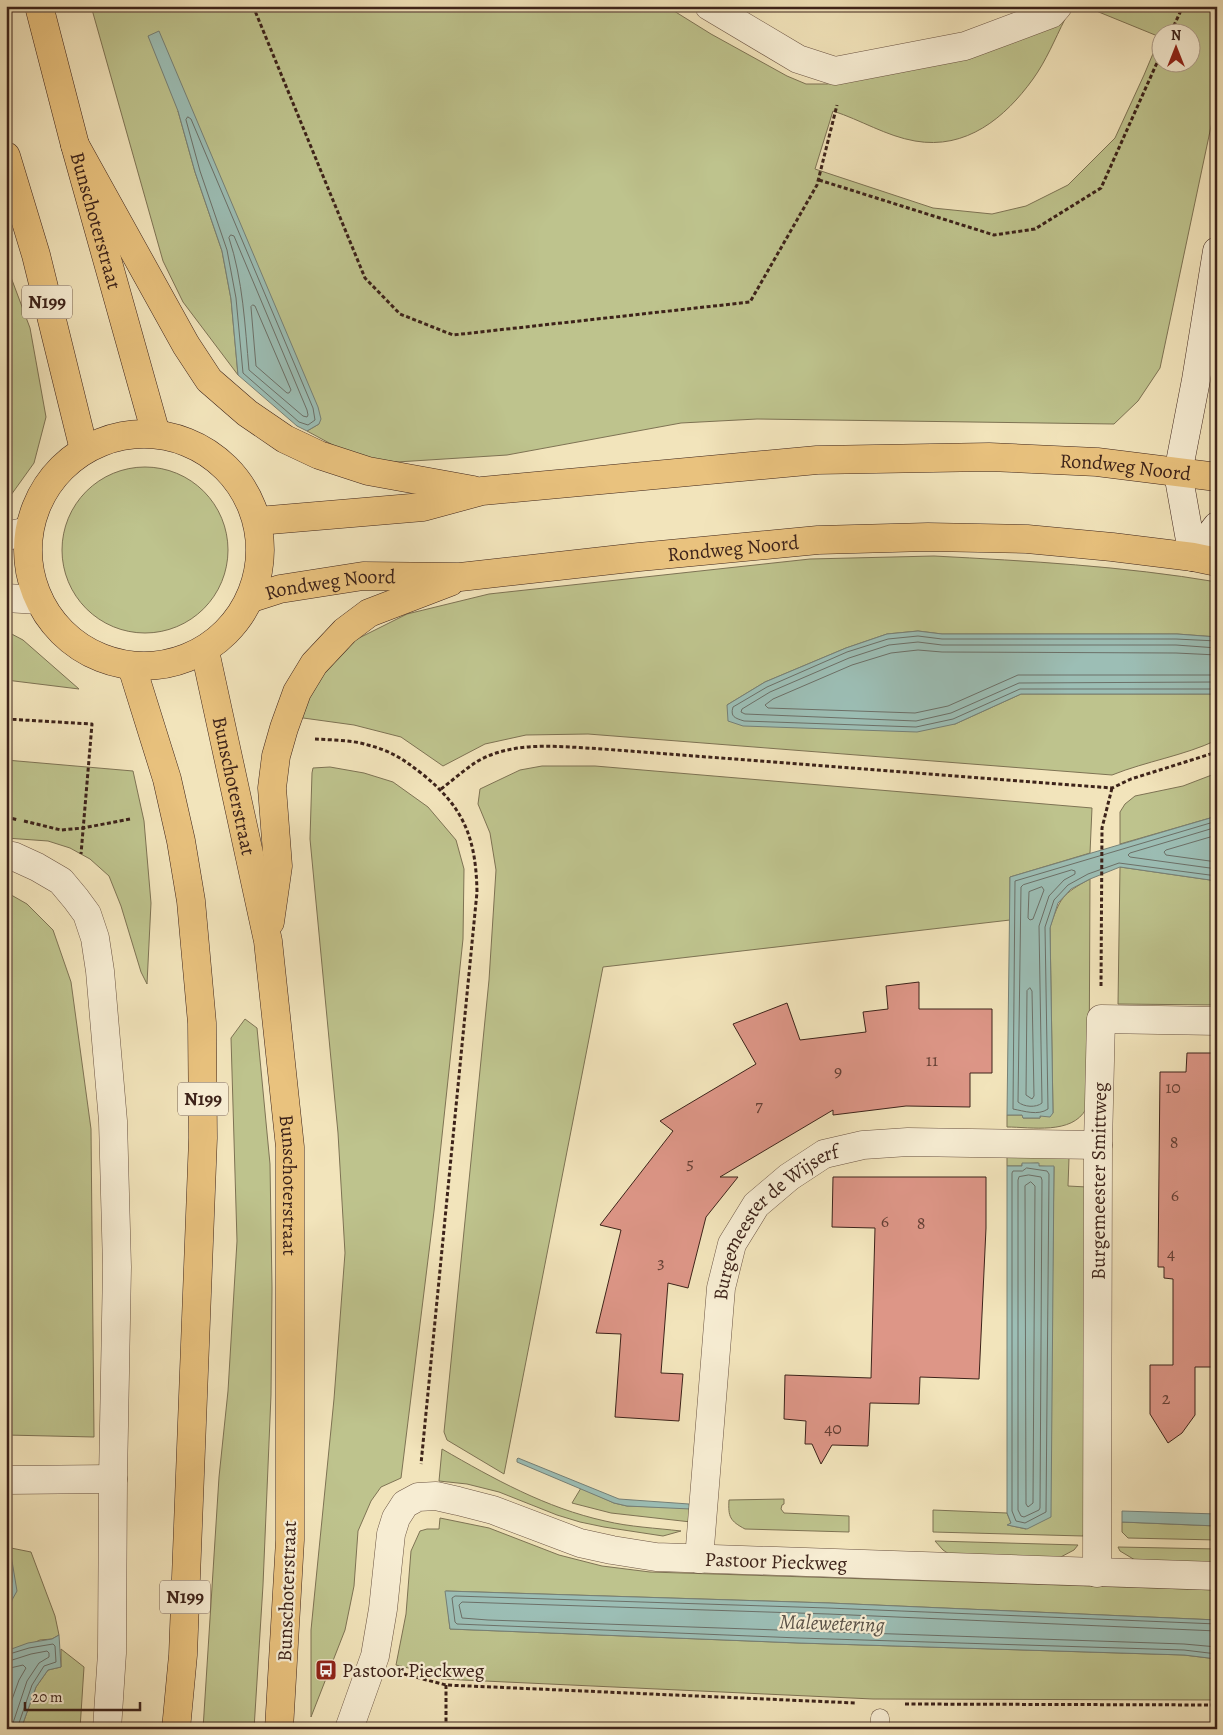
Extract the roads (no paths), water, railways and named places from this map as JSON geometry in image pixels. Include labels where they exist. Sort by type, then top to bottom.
[{"type":"main road","name":"Bunschoterstraat","points":[[39,6],[75,145],[156,434]]},
{"type":"main road","points":[[75,145],[186,346],[210,380],[247,413],[285,439],[319,455],[368,471],[482,491]]},
{"type":"main road","name":"N199","points":[[6,156],[36,255],[84,450]]},
{"type":"main road","points":[[156,434],[192,444],[218,459],[244,488],[258,521],[261,560],[252,598],[232,628],[205,651],[175,663],[154,667],[132,667],[109,662],[74,644],[54,625],[39,600],[29,571],[27,550],[18,534],[33,514],[42,494],[54,476],[69,461],[84,450],[103,441],[124,436],[156,434]]},
{"type":"main road","name":"Rondweg Noord","points":[[258,521],[423,507],[482,491],[817,460],[989,457],[1097,462],[1217,477]]},
{"type":"main road","name":"Rondweg Noord","points":[[252,598],[280,589],[363,576],[460,577],[818,540],[901,538],[1027,539],[1112,547],[1205,559]]},
{"type":"main road","points":[[268,941],[278,866],[272,788],[276,756],[297,692],[314,664],[345,631],[369,613],[460,577]]},
{"type":"main road","name":"Bunschoterstraat","points":[[205,651],[268,941],[290,1147],[290,1540],[279,1729]]},
{"type":"main road","name":"N199","points":[[132,667],[167,779],[181,841],[191,901],[202,1023],[203,1138],[183,1654],[176,1729]]},
{"type":"street","points":[[709,6],[798,59],[835,71],[965,46],[1051,14],[1058,6]]},
{"type":"street","points":[[1205,559],[1178,473],[1196,380],[1217,251]]},
{"type":"street","points":[[1205,559],[1217,526]]},
{"type":"street","points":[[6,598],[39,600]]},
{"type":"street","points":[[6,855],[13,856],[37,867],[61,882],[87,914],[95,938],[108,1054],[113,1121],[117,1267],[112,1479],[112,1653],[107,1729]]},
{"type":"street","name":"Burgemeester Smittweg","points":[[1097,1573],[1098,1145],[1101,1020],[1217,1020]]},
{"type":"street","name":"Burgemeester de Wijserf","points":[[699,1559],[721,1288],[732,1244],[756,1205],[789,1177],[824,1154],[863,1145],[908,1142],[1098,1145]]},
{"type":"street","points":[[6,1480],[112,1479]]},
{"type":"street","name":"Pastoor Pieckweg","points":[[349,1729],[373,1661],[383,1609],[391,1534],[396,1518],[405,1504],[418,1497],[436,1496],[467,1503],[493,1510],[580,1543],[656,1557],[1217,1576]]},
{"type":"water","points":[[159,31],[318,407],[321,419],[319,424],[307,431],[297,426],[238,375],[231,299],[222,251],[195,172],[178,111],[148,36]]},
{"type":"water","points":[[918,631],[942,634],[1177,634],[1217,637],[1217,694],[1021,694],[955,724],[917,732],[743,726],[728,721],[727,705],[765,682],[846,648],[887,634]]},
{"type":"water","points":[[1217,816],[1217,881],[1120,867],[1071,889],[1058,903],[1050,928],[1053,1113],[1050,1117],[1040,1116],[1040,1118],[1023,1118],[1022,1115],[1007,1115],[1010,877]]},
{"type":"water","points":[[1022,1163],[1039,1163],[1039,1166],[1054,1166],[1051,1517],[1027,1529],[1007,1525],[1011,1523],[1007,1513],[1007,1166],[1022,1166]]},
{"type":"water","points":[[518,1458],[619,1499],[689,1504],[690,1509],[627,1506],[614,1503],[517,1462]]},
{"type":"water","points":[[1122,1511],[1217,1514],[1217,1526],[1122,1522]]},
{"type":"water","points":[[6,1539],[9,1543],[17,1591],[12,1600],[6,1621],[6,1599],[12,1582],[12,1563],[6,1550]]},
{"type":"water","name":"Malewetering","points":[[445,1591],[829,1603],[1217,1620],[1217,1659],[1184,1655],[799,1643],[450,1629]]},
{"type":"water","points":[[59,1635],[61,1667],[48,1670],[36,1687],[21,1729],[6,1729],[6,1651],[28,1643],[52,1639]]},
{"type":"place","name":"Pastoor Pieckweg","points":[[326,1670]]}]
